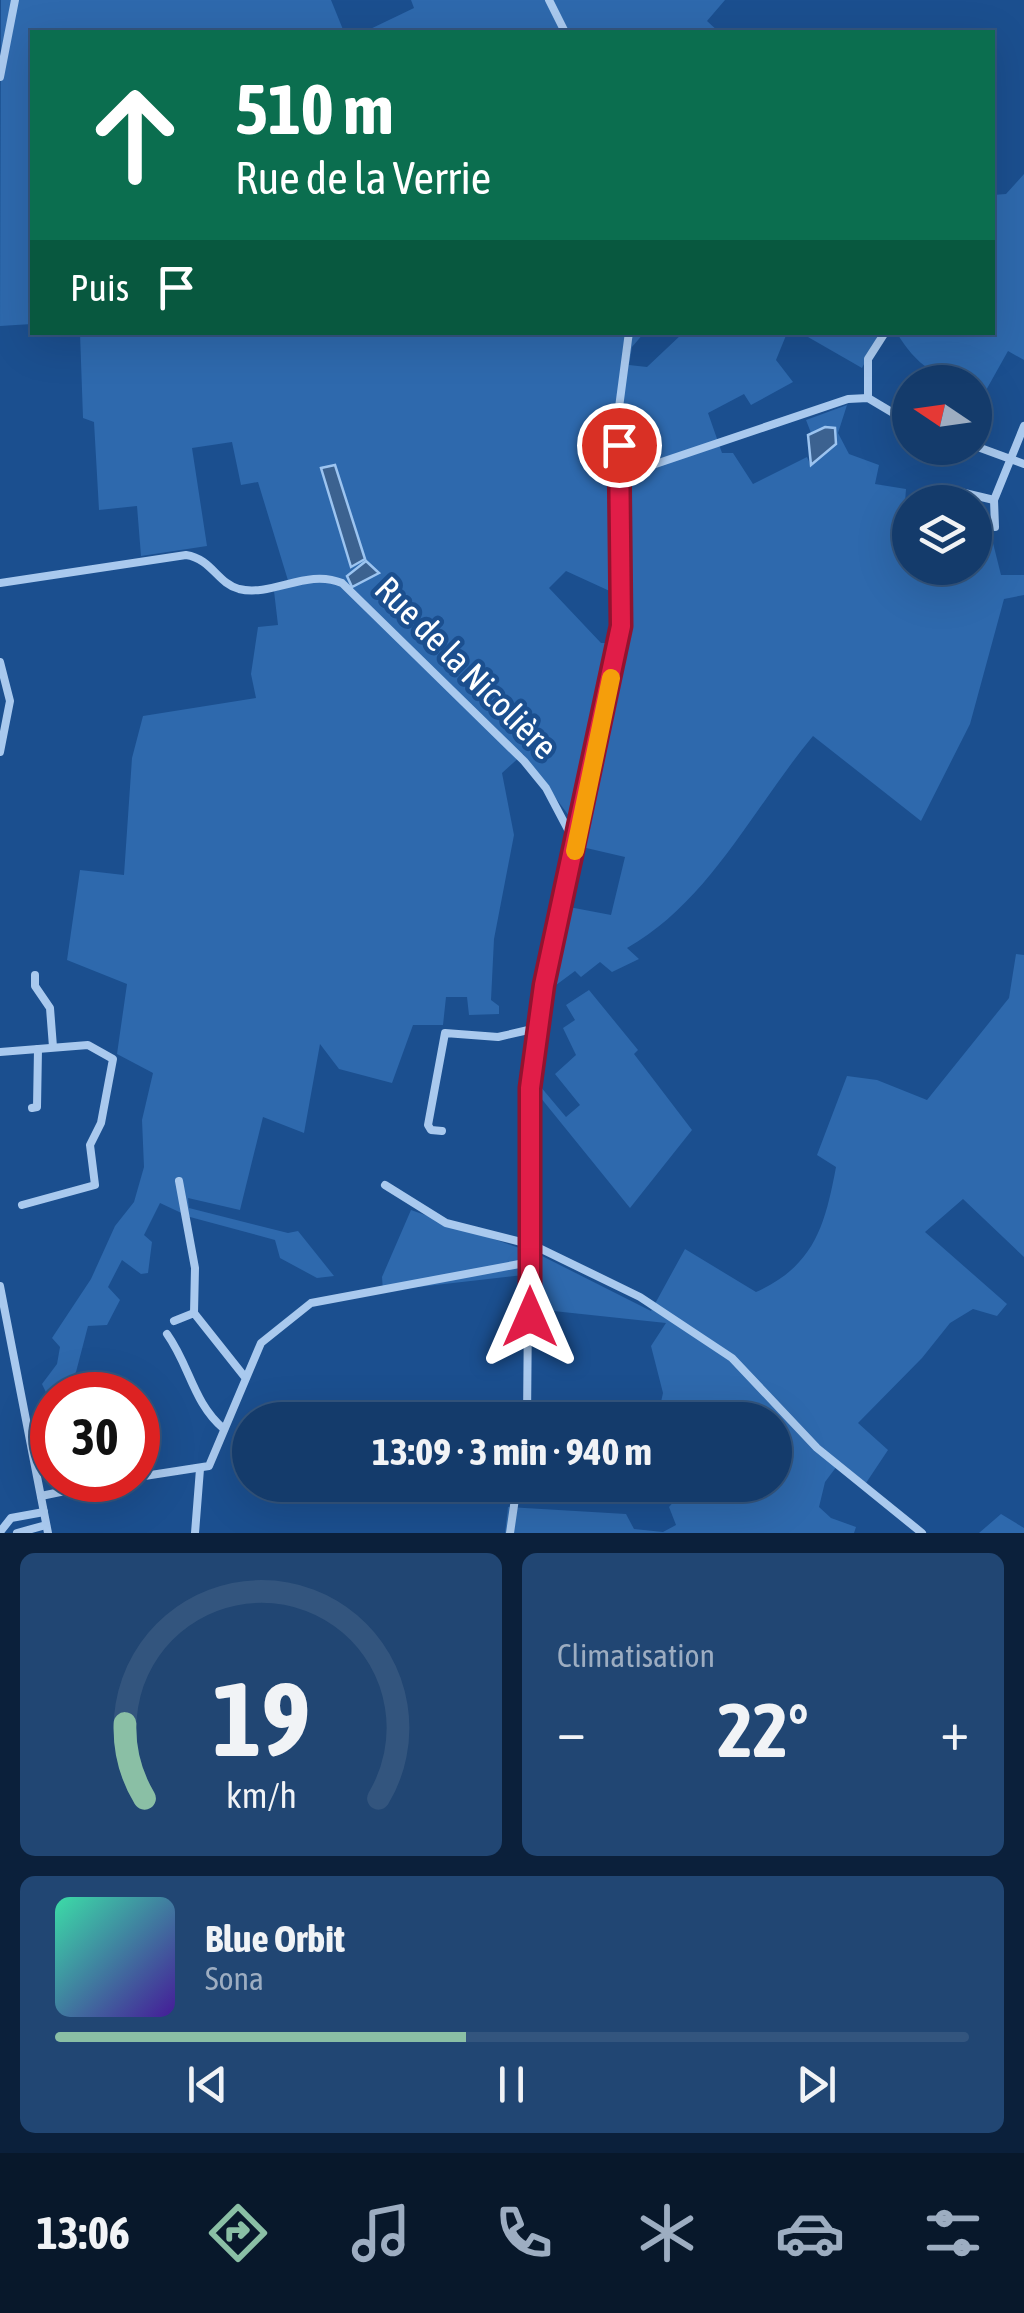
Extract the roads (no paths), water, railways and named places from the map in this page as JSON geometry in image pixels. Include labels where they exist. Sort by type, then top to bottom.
[{"type":"street","points":[[0,78],[15,0]]},
{"type":"street","points":[[549,0],[564,30]]},
{"type":"street","points":[[0,18],[12,21]]},
{"type":"street","points":[[527,1402],[530,1088],[537,1028],[621,626],[618,397],[628,335]]},
{"type":"street","points":[[868,398],[868,359],[883,335]]},
{"type":"street","points":[[620,476],[848,399],[868,398],[892,412]]},
{"type":"street","points":[[995,527],[994,500],[1024,426]]},
{"type":"street","points":[[992,453],[1024,464]]},
{"type":"street","name":"Rue de la Nicolière","points":[[0,584],[186,556],[211,564],[228,583],[242,590],[318,576],[342,583],[524,761],[546,788],[576,846]]},
{"type":"street","points":[[0,662],[10,702],[0,752]]},
{"type":"street","points":[[35,975],[35,986],[50,1008],[53,1047]]},
{"type":"street","points":[[442,1131],[430,1130],[428,1125],[446,1033],[498,1037],[537,1028]]},
{"type":"street","points":[[0,1052],[88,1046],[113,1059],[101,1123],[90,1145],[96,1185],[22,1205]]},
{"type":"street","points":[[32,1108],[37,1107],[38,1048]]},
{"type":"street","points":[[179,1180],[192,1244],[194,1314],[244,1376]]},
{"type":"street","points":[[385,1185],[446,1223],[530,1245],[640,1297],[732,1358],[804,1435],[922,1533]]},
{"type":"street","points":[[160,1474],[200,1469],[214,1459],[244,1376],[262,1343],[293,1316],[336,1296],[530,1262]]},
{"type":"street","points":[[0,1286],[30,1440]]},
{"type":"street","points":[[174,1320],[194,1314]]},
{"type":"street","points":[[167,1334],[181,1355],[198,1401],[224,1429]]},
{"type":"street","points":[[196,1533],[200,1469]]},
{"type":"street","points":[[17,1533],[47,1529],[42,1502]]},
{"type":"street","points":[[510,1533],[515,1502]]},
{"type":"street","points":[[0,1532],[11,1518],[44,1512]]}]
